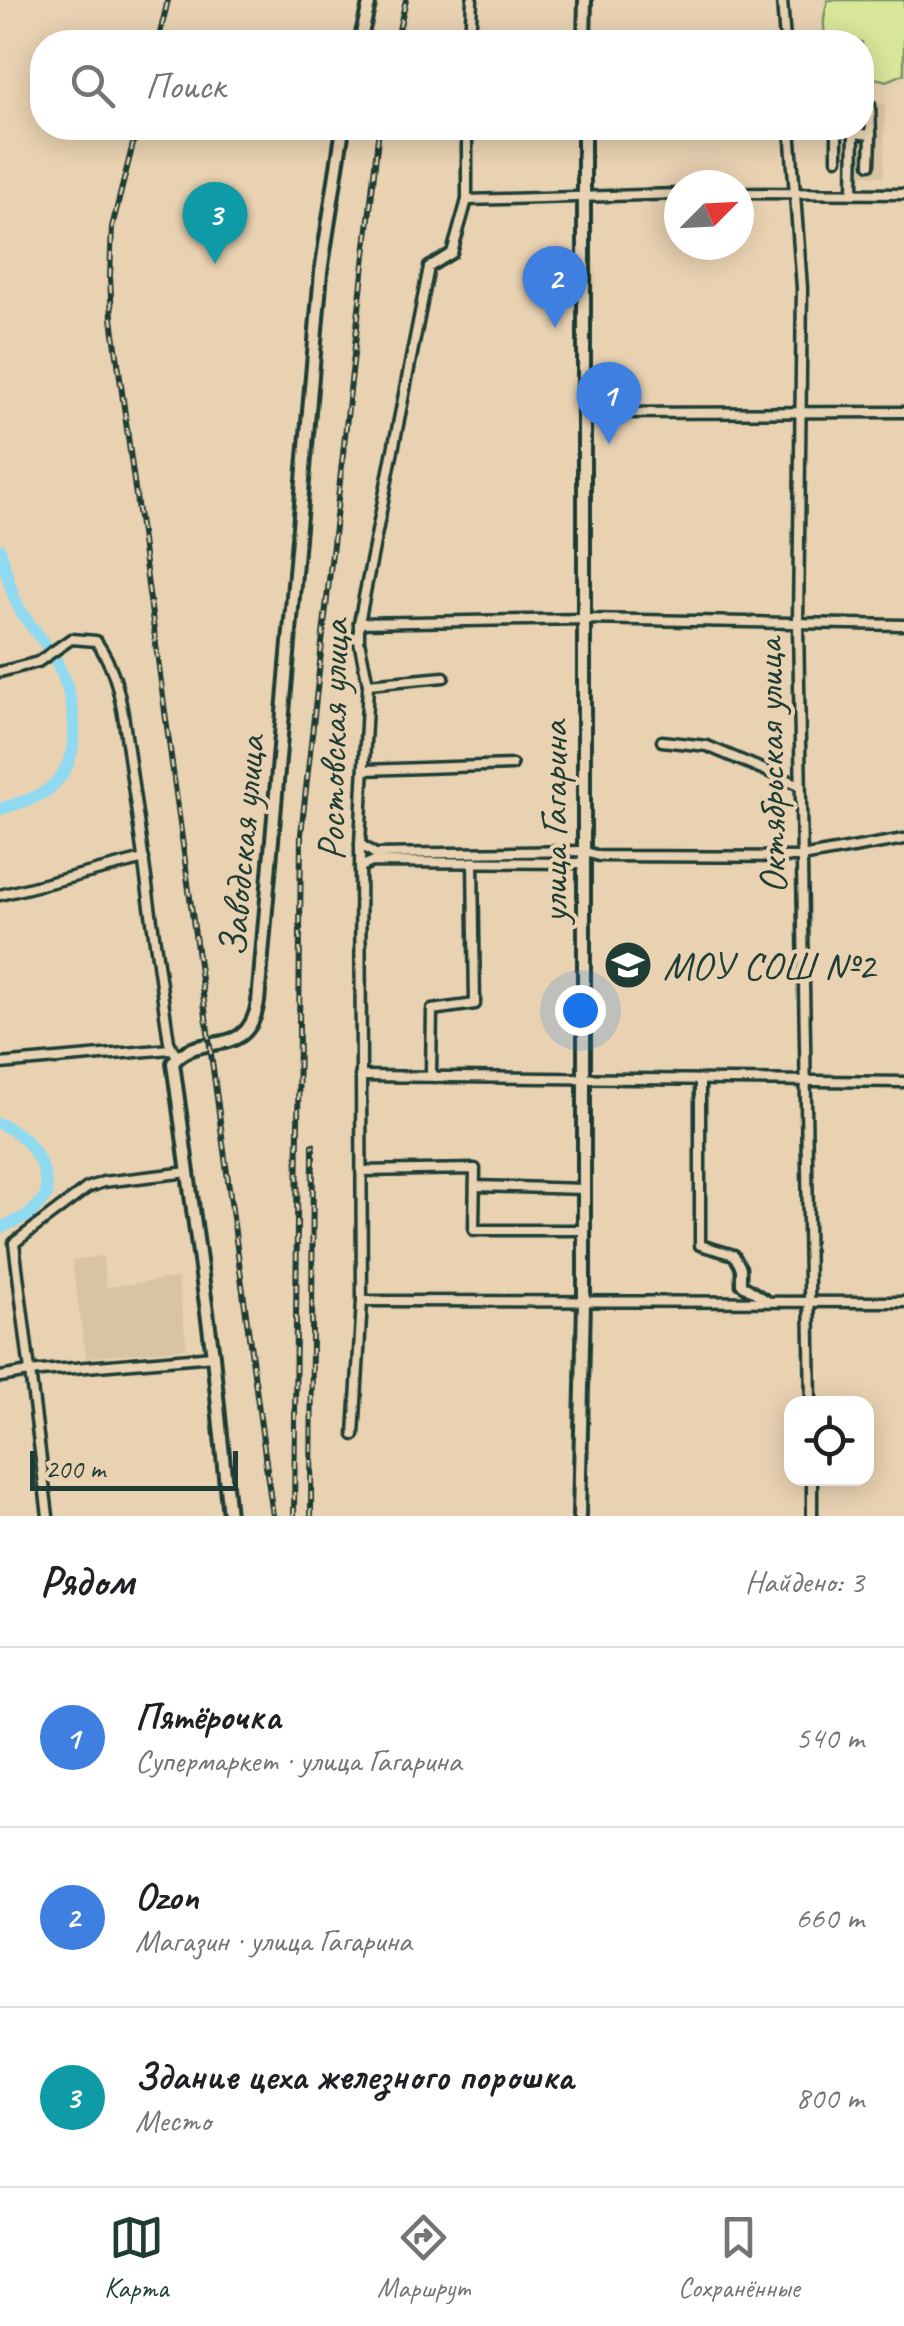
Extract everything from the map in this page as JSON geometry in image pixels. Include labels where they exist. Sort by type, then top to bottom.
[{"type":"main road","points":[[363,30],[370,0]]},
{"type":"main road","points":[[584,0],[584,30]]},
{"type":"main road","name":"Заводская улица","points":[[174,1053],[234,1040],[250,1026],[256,1012],[322,272],[341,140]]},
{"type":"main road","name":"улица Гагарина","points":[[580,1516],[584,1302],[584,140]]},
{"type":"main road","points":[[174,1053],[173,1069],[214,1356],[229,1516]]},
{"type":"street","points":[[471,30],[472,0]]},
{"type":"street","points":[[782,0],[783,30]]},
{"type":"street","name":"Ростовская улица","points":[[354,1434],[362,1301],[360,844],[368,684],[359,623],[429,267],[452,253],[467,200],[467,140]]},
{"type":"street","name":"Октябрьская улица","points":[[791,140],[802,288],[798,623],[811,1396]]},
{"type":"street","points":[[837,140],[837,160]]},
{"type":"street","points":[[853,193],[854,140]]},
{"type":"street","points":[[870,140],[870,164]]},
{"type":"street","points":[[754,193],[904,194]]},
{"type":"street","points":[[467,200],[664,194]]},
{"type":"street","points":[[584,414],[904,412]]},
{"type":"street","points":[[359,623],[584,619],[904,626]]},
{"type":"street","points":[[0,672],[28,665],[72,639],[96,641],[116,677],[174,1053],[0,1064]]},
{"type":"street","points":[[368,684],[444,676]]},
{"type":"street","points":[[662,742],[706,746],[800,785]]},
{"type":"street","points":[[364,770],[512,765]]},
{"type":"street","points":[[360,867],[372,862],[599,856],[801,858],[904,839]]},
{"type":"street","points":[[360,844],[374,854],[583,857]]},
{"type":"street","points":[[0,895],[144,860]]},
{"type":"street","points":[[434,1077],[430,1071],[432,1010],[474,1004],[474,862]]},
{"type":"street","points":[[360,1076],[904,1082]]},
{"type":"street","points":[[700,1080],[700,1245],[734,1255],[741,1268],[741,1284],[769,1302]]},
{"type":"street","points":[[361,1171],[475,1168],[474,1230],[583,1230]]},
{"type":"street","points":[[48,1516],[14,1243],[87,1188],[102,1182],[189,1172]]},
{"type":"street","points":[[475,1186],[584,1189]]},
{"type":"street","points":[[362,1301],[904,1302]]},
{"type":"street","points":[[0,1378],[29,1372],[214,1356]]},
{"type":"street","points":[[812,1486],[812,1516]]},
{"type":"shaded area","points":[[874,103],[885,104],[884,177],[856,174],[856,140],[874,140]]},
{"type":"shaded area","points":[[102,1256],[107,1287],[178,1278],[187,1348],[86,1358],[72,1260]]},
{"type":"green space","points":[[828,0],[904,0],[904,74],[887,81],[874,78],[874,30],[825,30]]},
{"type":"waterway","points":[[0,549],[19,608],[59,667],[74,722],[70,758],[62,774],[39,795],[0,809]]},
{"type":"waterway","points":[[0,1124],[20,1136],[35,1152],[44,1172],[47,1195],[29,1215],[0,1228]]},
{"type":"railway","points":[[161,30],[168,0]]},
{"type":"railway","points":[[399,30],[406,0]]},
{"type":"railway","points":[[134,140],[112,227],[112,318],[267,1470]]},
{"type":"railway","points":[[294,1516],[301,834],[378,140]]},
{"type":"railway","points":[[311,1516],[313,1145]]},
{"type":"railway","points":[[265,1458],[273,1516]]},
{"type":"place","name":"Здание цеха железного порошка","points":[[215,264]]},
{"type":"place","name":"Ozon","points":[[555,328]]},
{"type":"place","name":"Пятёрочка","points":[[609,444]]},
{"type":"place","name":"МОУ СОШ №2","points":[[628,965]]}]
